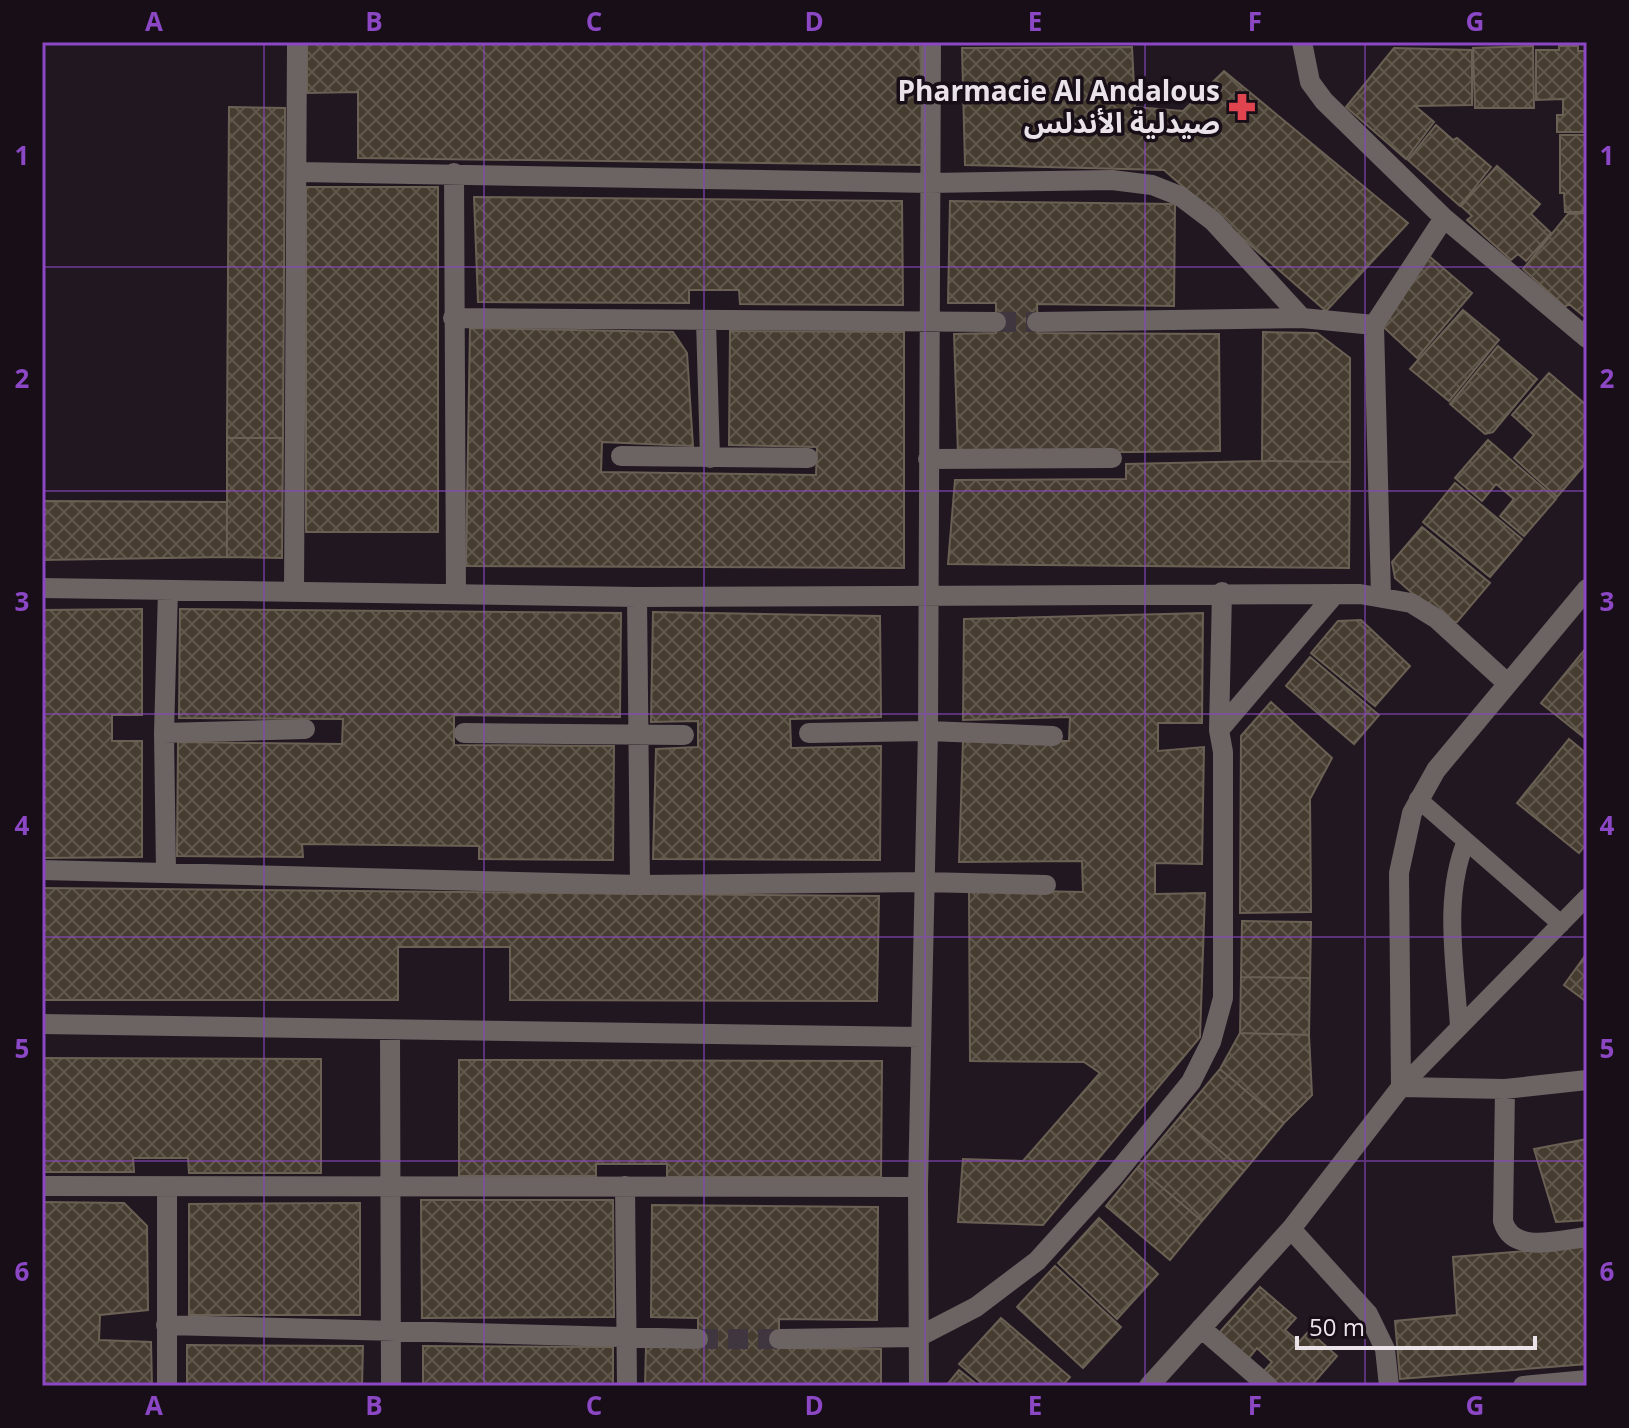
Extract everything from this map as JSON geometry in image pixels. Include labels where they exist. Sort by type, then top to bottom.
[{"type":"street","points":[[294,592],[299,172],[297,42]]},
{"type":"street","points":[[919,1386],[920,1037],[928,731],[931,42]]},
{"type":"street","points":[[1302,42],[1310,82],[1324,101],[1444,218],[1587,338]]},
{"type":"street","points":[[299,172],[930,183],[1112,180],[1152,185],[1180,196],[1213,221],[1302,318]]},
{"type":"street","points":[[454,173],[456,594]]},
{"type":"street","points":[[1381,596],[1374,325],[1444,218]]},
{"type":"street","points":[[453,318],[928,324],[996,322]]},
{"type":"street","points":[[1037,322],[1302,318],[1374,325]]},
{"type":"street","points":[[706,321],[710,458]]},
{"type":"street","points":[[621,456],[808,458]]},
{"type":"street","points":[[928,459],[1112,458]]},
{"type":"street","points":[[42,588],[637,597],[1222,592],[1381,596],[1411,603],[1437,619],[1507,683]]},
{"type":"street","points":[[1149,1386],[1291,1229],[1401,1087],[1399,873],[1406,830],[1418,799],[1436,770],[1587,589]]},
{"type":"street","points":[[166,871],[164,733],[168,590]]},
{"type":"street","points":[[779,1339],[918,1337],[976,1307],[1037,1261],[1114,1176],[1191,1082],[1211,1042],[1223,998],[1223,752],[1219,730],[1222,592]]},
{"type":"street","points":[[1219,730],[1335,594]]},
{"type":"street","points":[[637,597],[640,885]]},
{"type":"street","points":[[164,733],[305,729]]},
{"type":"street","points":[[809,733],[928,731],[1053,736]]},
{"type":"street","points":[[464,733],[638,737],[684,735]]},
{"type":"street","points":[[42,870],[640,885],[923,882],[1046,885]]},
{"type":"street","points":[[42,1024],[920,1037]]},
{"type":"street","points":[[390,1030],[391,1386]]},
{"type":"street","points":[[1401,1087],[1505,1089],[1587,1080]]},
{"type":"street","points":[[1505,1089],[1503,1221],[1506,1233],[1516,1241],[1587,1237]]},
{"type":"street","points":[[42,1186],[918,1187]]},
{"type":"street","points":[[625,1186],[627,1386]]},
{"type":"street","points":[[167,1188],[167,1386]]},
{"type":"street","points":[[1291,1229],[1368,1314],[1385,1349],[1389,1386]]},
{"type":"street","points":[[166,1325],[628,1340],[698,1339]]},
{"type":"street","points":[[1201,1328],[1268,1386]]},
{"type":"street","points":[[1523,1386],[1587,1380]]},
{"type":"lane","points":[[1418,799],[1561,924]]},
{"type":"lane","points":[[1459,1028],[1451,894],[1455,868],[1466,841]]},
{"type":"lane","points":[[1401,1087],[1587,897]]},
{"type":"building","points":[[307,42],[920,45],[924,165],[358,158],[358,92],[307,93]]},
{"type":"building","points":[[1533,46],[1534,108],[1475,108],[1473,48]]},
{"type":"building","points":[[1559,46],[1578,46],[1578,51],[1587,51],[1587,132],[1557,132],[1557,115],[1563,115],[1563,99],[1536,100],[1536,50],[1559,50]]},
{"type":"building","points":[[1132,47],[1135,107],[1183,111],[1224,71],[1408,223],[1326,311],[1164,170],[965,165],[962,48]]},
{"type":"building","points":[[1394,48],[1472,50],[1472,105],[1415,106],[1434,122],[1406,159],[1346,107]]},
{"type":"building","points":[[229,107],[285,108],[283,438],[227,438]]},
{"type":"building","points":[[1436,125],[1453,140],[1457,138],[1491,167],[1460,206],[1408,160]]},
{"type":"building","points":[[1560,135],[1587,135],[1587,207],[1583,208],[1583,212],[1565,212],[1564,193],[1560,193]]},
{"type":"building","points":[[1497,166],[1540,204],[1531,214],[1551,233],[1526,261],[1518,254],[1511,260],[1467,220],[1472,216],[1461,206]]},
{"type":"building","points":[[306,187],[438,187],[438,532],[306,532]]},
{"type":"building","points":[[474,197],[902,201],[903,305],[740,304],[739,290],[689,290],[689,303],[478,302]]},
{"type":"building","points":[[950,201],[1175,204],[1174,306],[1037,304],[1038,333],[1219,334],[1220,451],[958,454],[954,334],[996,333],[996,303],[948,303]]},
{"type":"building","points":[[1587,209],[1587,328],[1582,323],[1586,318],[1569,304],[1565,307],[1523,269],[1568,214],[1586,213]]},
{"type":"building","points":[[1429,256],[1472,293],[1417,358],[1377,321]]},
{"type":"building","points":[[1463,310],[1499,340],[1449,401],[1410,369]]},
{"type":"building","points":[[470,328],[673,332],[687,353],[693,446],[602,442],[601,472],[816,475],[817,447],[729,445],[730,331],[904,332],[904,568],[466,566]]},
{"type":"building","points":[[1263,332],[1317,333],[1350,358],[1350,462],[1262,461]]},
{"type":"building","points":[[1498,346],[1537,379],[1493,432],[1485,434],[1450,404]]},
{"type":"building","points":[[1549,373],[1585,404],[1587,432],[1587,462],[1557,497],[1514,458],[1534,435],[1512,415]]},
{"type":"building","points":[[227,438],[283,438],[282,558],[227,557]]},
{"type":"building","points":[[1488,440],[1556,499],[1524,536],[1500,516],[1514,499],[1496,484],[1482,501],[1455,478]]},
{"type":"building","points":[[1350,462],[1349,568],[948,564],[955,480],[1126,479],[1126,464]]},
{"type":"building","points":[[1455,483],[1522,539],[1490,577],[1423,522]]},
{"type":"building","points":[[42,501],[227,502],[227,557],[42,560]]},
{"type":"building","points":[[1422,527],[1490,583],[1457,622],[1444,621],[1395,578],[1392,562]]},
{"type":"building","points":[[142,609],[142,715],[112,715],[112,741],[142,741],[142,857],[42,858],[42,610]]},
{"type":"building","points":[[180,609],[621,613],[620,717],[454,715],[454,745],[614,746],[613,860],[479,859],[479,846],[302,844],[303,857],[177,856],[178,742],[342,744],[343,719],[179,718]]},
{"type":"building","points":[[653,612],[880,616],[881,717],[790,719],[791,748],[881,746],[880,860],[653,859],[656,749],[698,747],[698,721],[651,722]]},
{"type":"building","points":[[1203,613],[1202,723],[1158,723],[1158,751],[1204,747],[1202,864],[1155,863],[1155,894],[1205,893],[1200,1037],[1043,1225],[958,1222],[963,1159],[1023,1161],[1100,1073],[1084,1062],[970,1061],[969,890],[1083,892],[1082,861],[959,862],[963,741],[1069,741],[1070,717],[963,720],[964,619]]},
{"type":"building","points":[[1361,620],[1410,666],[1375,706],[1311,653],[1338,621]]},
{"type":"building","points":[[1587,648],[1587,740],[1541,703]]},
{"type":"building","points":[[1310,657],[1379,715],[1354,744],[1286,686]]},
{"type":"building","points":[[1271,702],[1332,758],[1310,799],[1311,912],[1240,913],[1241,736]]},
{"type":"building","points":[[1569,739],[1587,754],[1587,843],[1579,853],[1517,803]]},
{"type":"building","points":[[42,888],[879,896],[877,1001],[510,1000],[510,947],[398,947],[398,1000],[42,1000]]},
{"type":"building","points":[[1242,921],[1311,922],[1310,978],[1241,977]]},
{"type":"building","points":[[1587,953],[1587,1002],[1564,985]]},
{"type":"building","points":[[1241,977],[1310,978],[1309,1035],[1240,1033]]},
{"type":"building","points":[[1240,1033],[1309,1035],[1312,1095],[1284,1123],[1220,1069]]},
{"type":"building","points":[[42,1058],[321,1059],[321,1173],[189,1173],[188,1158],[133,1158],[134,1172],[42,1172]]},
{"type":"building","points":[[459,1060],[882,1061],[881,1177],[667,1177],[667,1164],[596,1164],[596,1176],[459,1176]]},
{"type":"building","points":[[1220,1069],[1284,1123],[1244,1171],[1180,1117]]},
{"type":"building","points":[[1180,1117],[1244,1171],[1202,1221],[1138,1167]]},
{"type":"building","points":[[1587,1139],[1587,1220],[1556,1222],[1534,1149]]},
{"type":"building","points":[[1138,1167],[1202,1221],[1170,1260],[1106,1206]]},
{"type":"building","points":[[421,1200],[613,1200],[614,1317],[422,1318]]},
{"type":"building","points":[[42,1202],[124,1203],[147,1226],[148,1310],[100,1315],[99,1340],[151,1342],[152,1386],[42,1386]]},
{"type":"building","points":[[360,1203],[360,1315],[189,1315],[189,1204]]},
{"type":"building","points":[[652,1205],[878,1207],[877,1320],[779,1319],[779,1348],[881,1349],[881,1386],[645,1386],[646,1346],[698,1339],[698,1318],[651,1317]]},
{"type":"building","points":[[1099,1218],[1158,1274],[1117,1319],[1058,1263]]},
{"type":"building","points":[[1587,1246],[1587,1364],[1400,1379],[1395,1321],[1457,1315],[1453,1257]]},
{"type":"building","points":[[1055,1266],[1121,1327],[1083,1368],[1017,1307]]},
{"type":"building","points":[[1260,1287],[1296,1318],[1285,1330],[1299,1342],[1309,1331],[1337,1356],[1311,1386],[1278,1386],[1263,1372],[1272,1362],[1257,1348],[1248,1359],[1219,1333]]},
{"type":"building","points":[[1001,1318],[1070,1377],[1062,1386],[985,1386],[959,1364]]},
{"type":"building","points":[[187,1345],[363,1346],[362,1386],[187,1386]]},
{"type":"building","points":[[423,1346],[613,1347],[613,1386],[423,1386]]},
{"type":"building","points":[[959,1370],[979,1386],[946,1386]]},
{"type":"tunnel","points":[[996,322],[1037,322]]},
{"type":"tunnel","points":[[698,1339],[779,1339]]},
{"type":"place","name":"Pharmacie Al Andalous صيدلية الأندلس","points":[[1242,107]]}]
